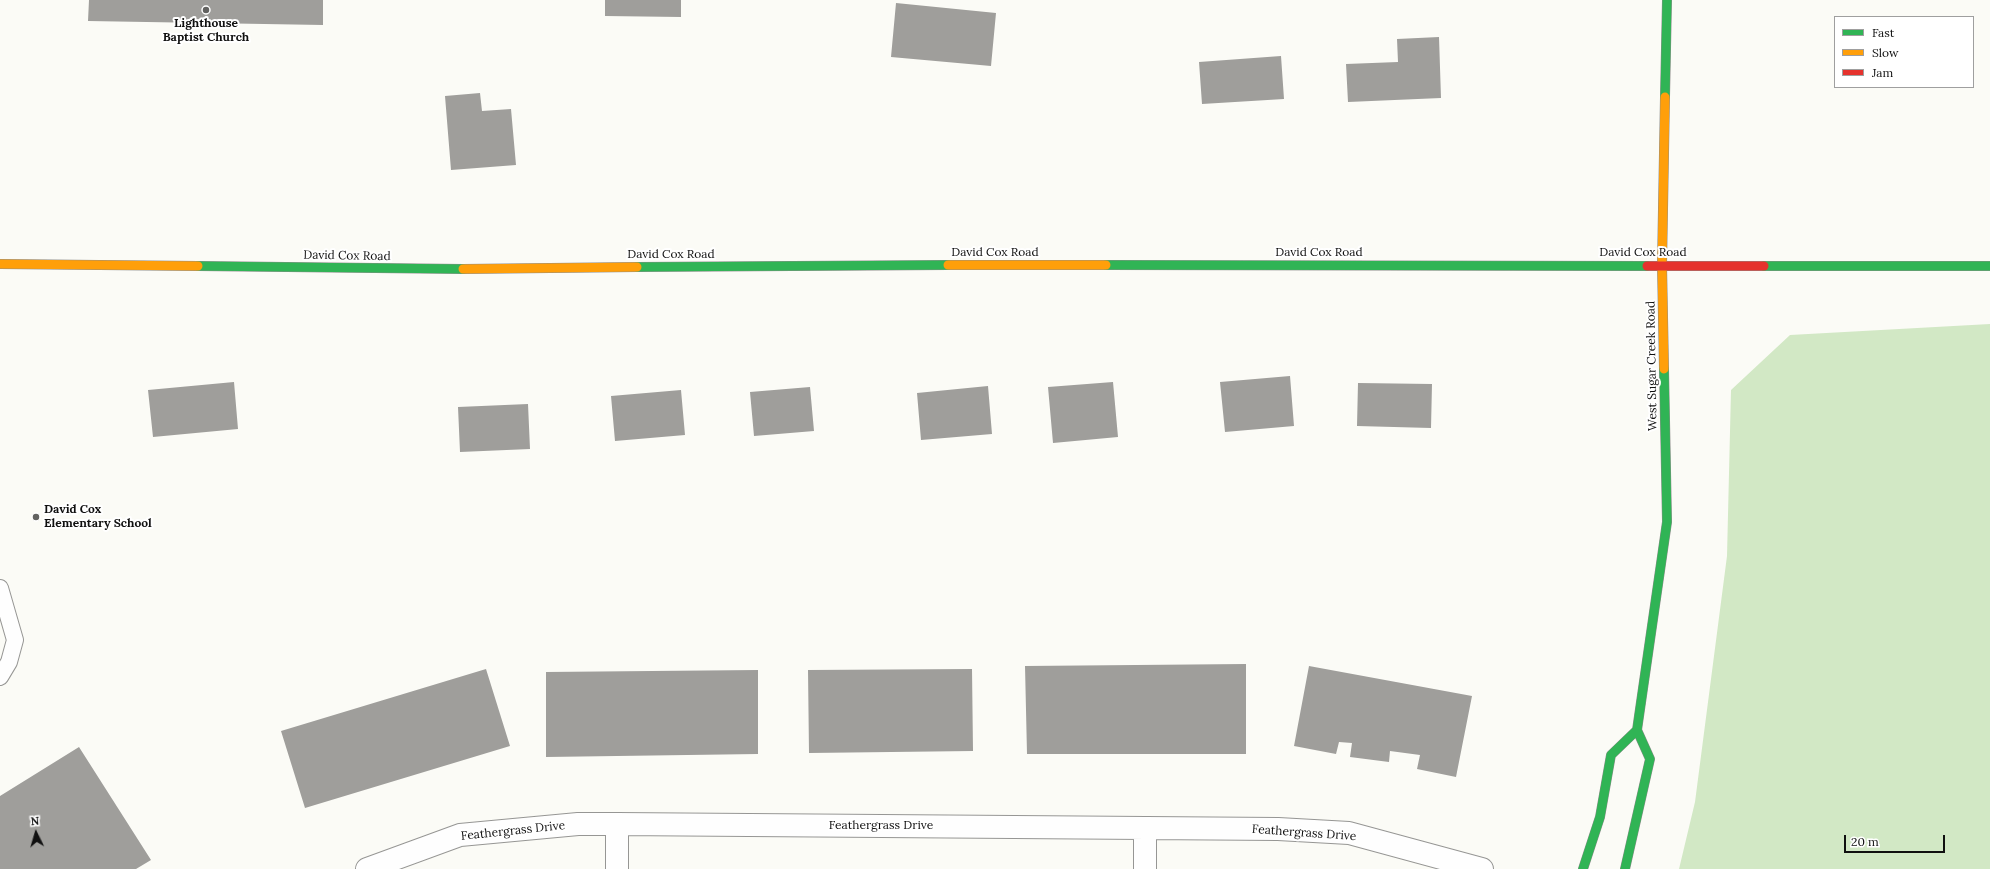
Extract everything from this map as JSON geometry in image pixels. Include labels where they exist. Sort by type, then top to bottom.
[{"type":"main road","name":"West Sugar Creek Road","points":[[1637,730],[1667,522],[1662,265],[1667,0]]},
{"type":"main road","name":"David Cox Road","points":[[0,264],[417,268],[818,266],[1990,266]]},
{"type":"main road","points":[[1583,869],[1600,817],[1611,755],[1637,730],[1650,759],[1625,869]]},
{"type":"street","name":"Feathergrass Drive","points":[[367,869],[460,835],[578,824],[617,824],[1278,829],[1349,833],[1482,869]]},
{"type":"street","points":[[617,824],[618,869]]},
{"type":"street","points":[[1144,869],[1145,828]]},
{"type":"lane","points":[[0,588],[15,640],[9,662],[0,677]]},
{"type":"green space","points":[[1990,324],[1990,869],[1679,869],[1695,802],[1727,556],[1731,390],[1790,335]]},
{"type":"building","name":"Lighthouse Baptist Church","points":[[89,0],[323,0],[323,25],[88,21]]},
{"type":"building","points":[[605,0],[681,0],[681,17],[605,16]]},
{"type":"building","points":[[896,3],[996,13],[991,66],[891,57]]},
{"type":"building","points":[[1439,37],[1441,98],[1348,102],[1346,64],[1398,62],[1397,39]]},
{"type":"building","points":[[1281,56],[1284,99],[1202,104],[1199,62]]},
{"type":"building","points":[[480,93],[482,111],[511,109],[516,165],[451,170],[445,96]]},
{"type":"building","points":[[1290,376],[1294,426],[1225,432],[1220,382]]},
{"type":"building","points":[[234,382],[238,429],[153,437],[148,390]]},
{"type":"building","points":[[1113,382],[1118,437],[1053,443],[1048,387]]},
{"type":"building","points":[[1358,383],[1432,384],[1431,428],[1357,426]]},
{"type":"building","points":[[988,386],[992,434],[921,440],[917,393]]},
{"type":"building","points":[[810,387],[814,431],[754,436],[750,392]]},
{"type":"building","points":[[681,390],[685,435],[615,441],[611,396]]},
{"type":"building","points":[[528,404],[530,449],[460,452],[458,407]]},
{"type":"building","points":[[1246,664],[1246,754],[1027,754],[1025,666]]},
{"type":"building","points":[[1309,666],[1472,696],[1456,777],[1417,769],[1420,755],[1390,751],[1389,762],[1350,757],[1352,743],[1339,742],[1336,754],[1294,746]]},
{"type":"building","points":[[486,669],[510,746],[305,808],[281,731]]},
{"type":"building","points":[[972,669],[973,751],[809,753],[808,670]]},
{"type":"building","points":[[758,670],[758,754],[546,757],[546,672]]},
{"type":"building","points":[[79,747],[151,860],[136,869],[0,869],[0,796]]},
{"type":"traffic: fast","points":[[1665,97],[1667,0]]},
{"type":"traffic: fast","points":[[637,267],[948,265]]},
{"type":"traffic: fast","points":[[1106,265],[1647,266]]},
{"type":"traffic: fast","points":[[198,266],[463,269]]},
{"type":"traffic: fast","points":[[1764,266],[1990,266]]},
{"type":"traffic: fast","points":[[1625,869],[1650,759],[1637,730],[1667,522],[1664,369]]},
{"type":"traffic: fast","points":[[1583,869],[1600,817],[1611,755],[1637,730]]},
{"type":"traffic: slow","points":[[1664,369],[1662,265],[1665,97]]},
{"type":"traffic: slow","points":[[0,264],[198,266]]},
{"type":"traffic: slow","points":[[948,265],[1106,265]]},
{"type":"traffic: slow","points":[[463,269],[637,267]]},
{"type":"traffic: jam","points":[[1647,266],[1764,266]]},
{"type":"place","name":"Lighthouse Baptist Church","points":[[206,10]]},
{"type":"place","name":"David Cox Elementary School","points":[[36,517]]}]
